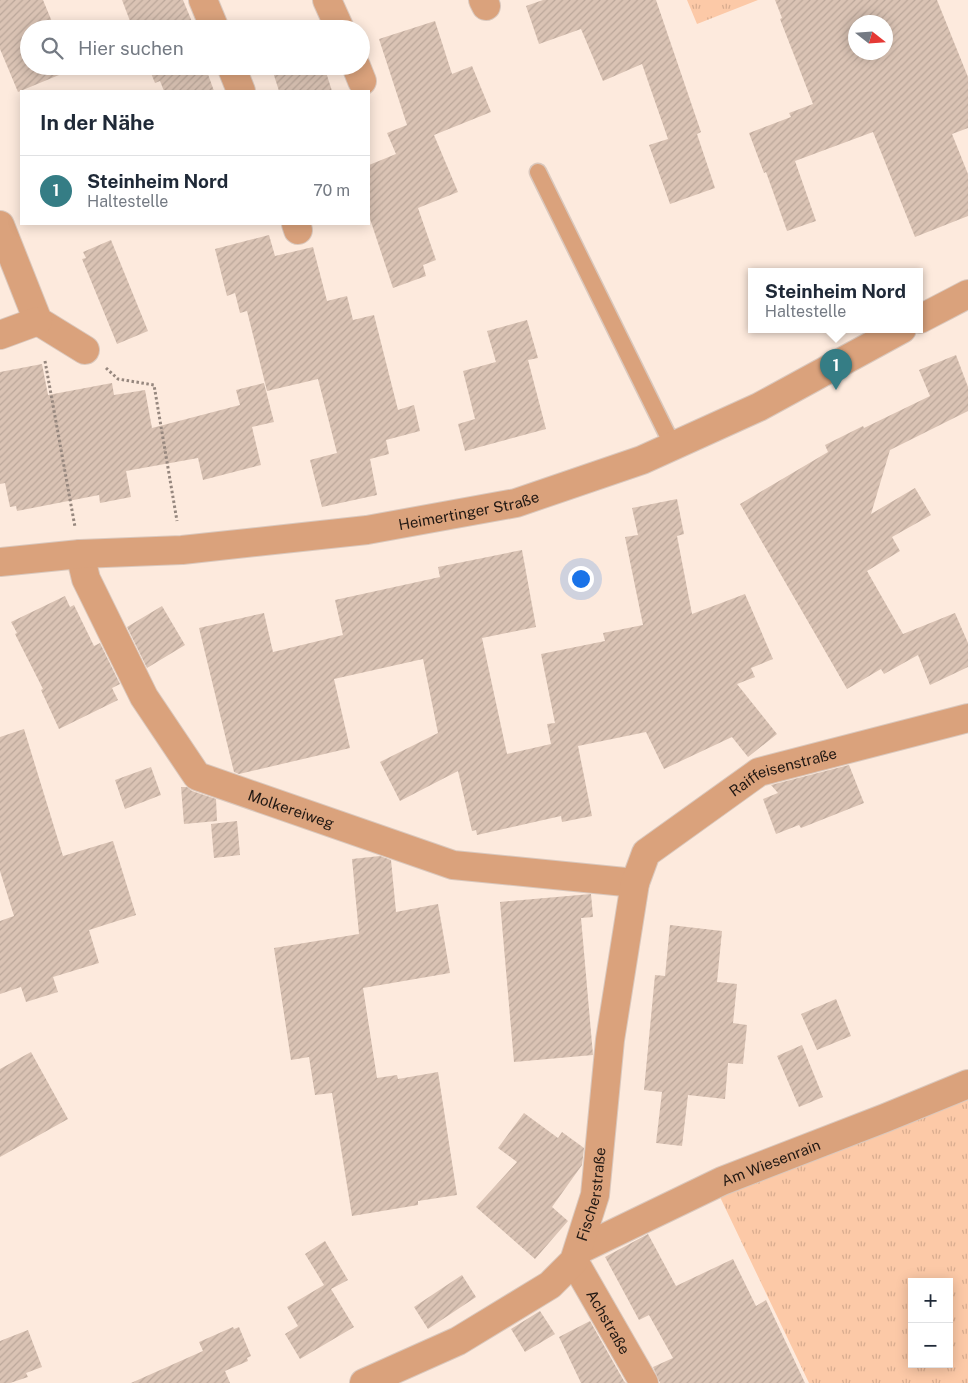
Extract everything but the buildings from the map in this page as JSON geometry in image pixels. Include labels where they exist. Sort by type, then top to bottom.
[{"type":"street","points":[[203,0],[211,20]]},
{"type":"street","points":[[327,0],[336,20]]},
{"type":"street","points":[[235,75],[241,90]]},
{"type":"street","points":[[0,224],[38,321],[85,350]]},
{"type":"street","points":[[923,317],[968,294]]},
{"type":"street","points":[[0,335],[38,321]]},
{"type":"street","name":"Heimertinger Straße","points":[[0,562],[80,554],[182,550],[367,530],[516,502],[642,460],[759,407],[895,333]]},
{"type":"street","name":"Molkereiweg","points":[[80,554],[86,578],[144,697],[196,776],[453,865],[635,883]]},
{"type":"street","name":"Raiffeisenstraße","points":[[635,883],[646,853],[760,772],[968,718]]},
{"type":"street","name":"Fischerstraße","points":[[364,1383],[458,1341],[550,1285],[576,1255],[595,1195],[610,1040],[635,883]]},
{"type":"street","name":"Am Wiesenrain","points":[[576,1255],[722,1181],[968,1084]]},
{"type":"street","name":"Achstraße","points":[[576,1255],[644,1383]]},
{"type":"lane","points":[[538,172],[673,446]]},
{"type":"path","points":[[38,321],[80,554]]},
{"type":"path","points":[[85,350],[118,379],[154,385],[182,550]]},
{"type":"green space","points":[[687,0],[758,0],[697,24]]},
{"type":"green space","points":[[968,1097],[968,1383],[809,1383],[720,1197]]},
{"type":"place","name":"Steinheim Nord","points":[[836,390]]}]
